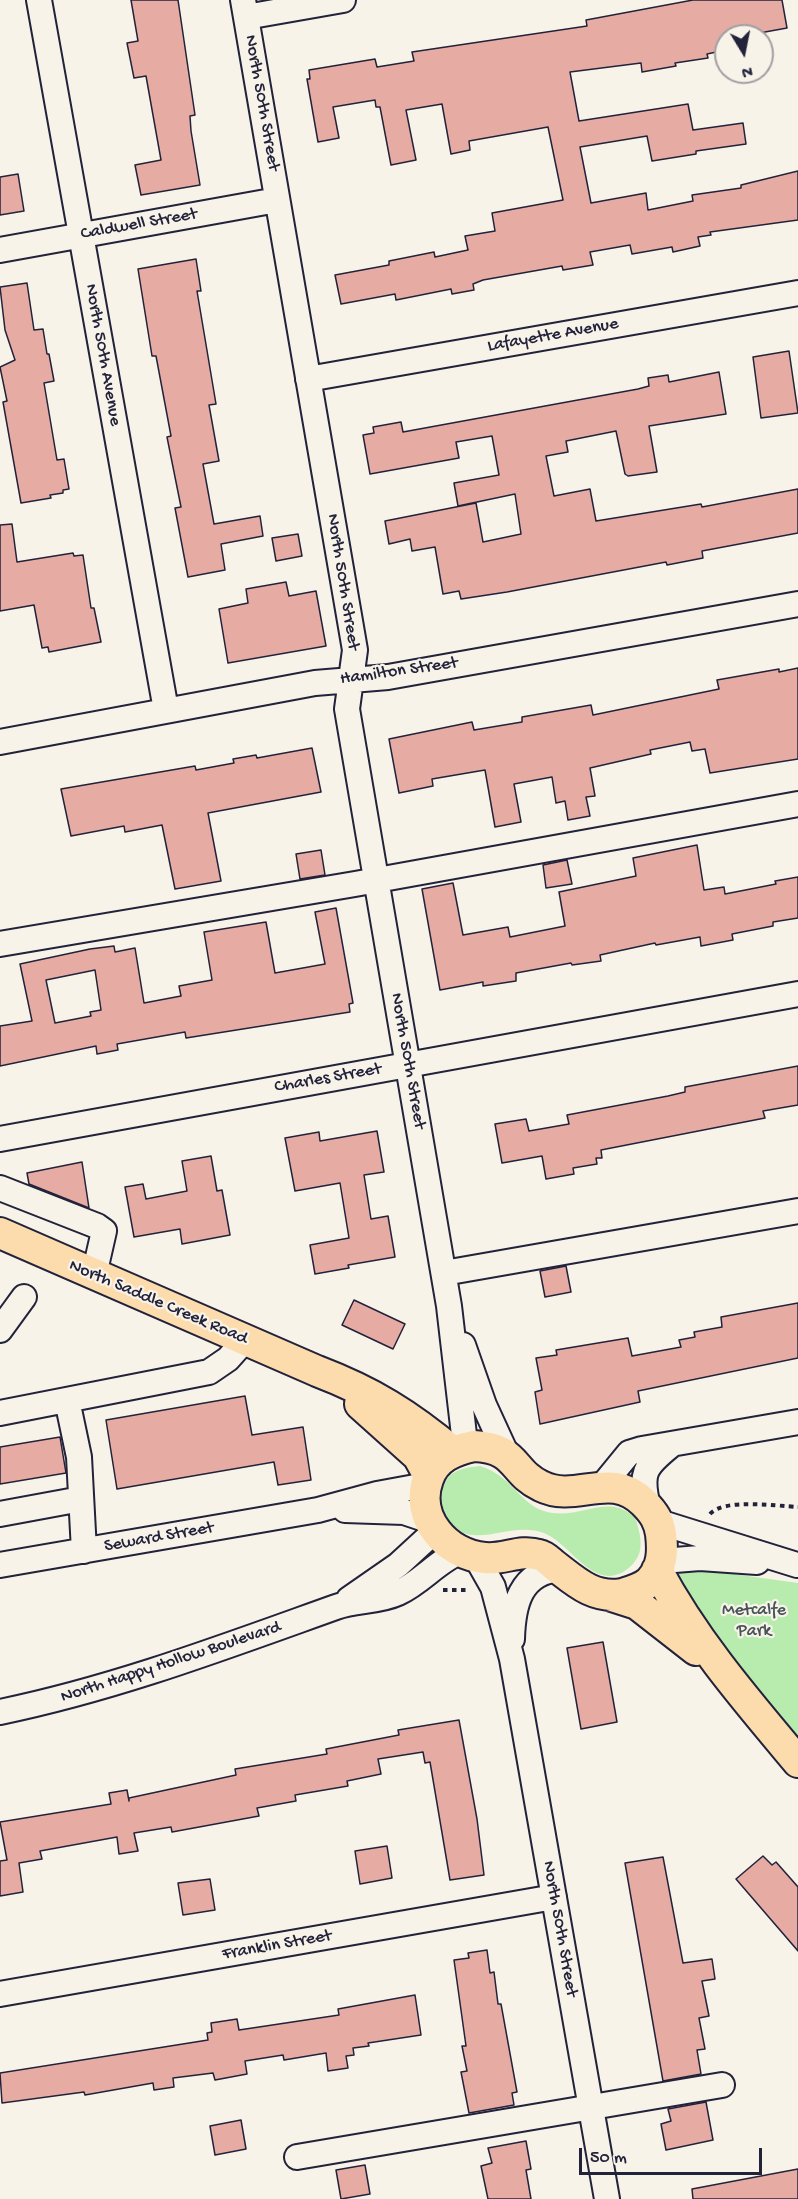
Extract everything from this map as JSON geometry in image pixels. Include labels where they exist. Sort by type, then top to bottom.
[{"type":"main road","name":"North Saddle Creek Road","points":[[0,1233],[317,1371],[360,1387],[457,1450]]},
{"type":"main road","name":"North Saddle Creek Road","points":[[317,1371],[376,1417],[418,1456],[427,1481]]},
{"type":"main road","points":[[718,1666],[637,1604],[594,1593],[542,1555],[524,1552],[488,1559],[469,1554],[432,1525],[425,1509],[427,1481],[434,1466],[457,1450],[489,1447],[506,1453],[540,1486],[564,1491],[602,1486],[623,1488],[636,1496],[654,1514],[659,1565],[676,1605],[718,1666],[798,1762]]},
{"type":"main road","points":[[612,1596],[639,1589],[650,1581],[659,1565]]},
{"type":"street","name":"North 50th Avenue","points":[[39,0],[166,710]]},
{"type":"street","points":[[245,8],[343,0]]},
{"type":"street","name":"North 50th Street","points":[[245,8],[355,650],[347,709],[450,1306],[464,1436],[457,1450]]},
{"type":"street","name":"Caldwell Street","points":[[0,250],[277,200]]},
{"type":"street","name":"Lafayette Avenue","points":[[308,379],[798,293]]},
{"type":"street","name":"Hamilton Street","points":[[0,742],[315,683],[388,677],[798,604]]},
{"type":"street","points":[[0,944],[798,804]]},
{"type":"street","name":"Charles Street","points":[[0,1138],[798,994]]},
{"type":"street","points":[[0,1188],[97,1226],[104,1231],[94,1275]]},
{"type":"street","points":[[444,1273],[798,1211]]},
{"type":"street","points":[[0,1330],[24,1297]]},
{"type":"street","name":"North 50th Street","points":[[450,1306],[484,1405],[506,1453]]},
{"type":"street","points":[[0,1413],[209,1372],[228,1359],[245,1340]]},
{"type":"street","points":[[67,1400],[79,1457],[84,1551]]},
{"type":"street","points":[[602,1486],[629,1453],[798,1422]]},
{"type":"street","points":[[670,1446],[645,1469],[643,1485],[654,1514],[797,1565]]},
{"type":"street","name":"Seward Street","points":[[0,1565],[318,1510],[427,1481]]},
{"type":"street","points":[[0,1514],[81,1499]]},
{"type":"street","name":"Seward Street","points":[[318,1510],[404,1512],[432,1525]]},
{"type":"street","name":"North Happy Hollow Boulevard","points":[[339,1605],[398,1565],[432,1525]]},
{"type":"street","name":"North 50th Street","points":[[469,1554],[493,1587],[512,1659],[607,2199]]},
{"type":"street","name":"North Happy Hollow Boulevard","points":[[0,1712],[103,1689],[192,1660],[339,1605],[396,1594],[422,1580],[448,1557],[469,1554]]},
{"type":"street","points":[[659,1565],[700,1558],[797,1565]]},
{"type":"street","name":"North 50th Street","points":[[512,1659],[513,1613],[521,1591],[538,1574],[560,1569]]},
{"type":"street","name":"Franklin Street","points":[[0,1994],[554,1897]]},
{"type":"street","points":[[297,2157],[722,2085]]},
{"type":"green space","points":[[480,1466],[500,1476],[528,1502],[544,1511],[564,1513],[611,1506],[625,1510],[635,1517],[639,1529],[641,1542],[636,1560],[619,1574],[607,1576],[596,1573],[585,1566],[544,1533],[516,1530],[476,1535],[465,1533],[454,1527],[444,1514],[442,1506],[442,1492],[445,1483],[457,1471]]},
{"type":"green space","name":"Metcalfe Park","points":[[683,1567],[798,1583],[798,1739],[685,1609],[672,1569]]},
{"type":"building","points":[[131,0],[178,0],[195,115],[190,116],[191,131],[200,185],[141,195],[135,165],[161,160],[146,76],[134,78],[127,43],[138,41]]},
{"type":"building","points":[[693,0],[782,0],[787,28],[774,30],[774,24],[714,24],[714,53],[707,54],[708,58],[675,63],[676,66],[642,72],[641,63],[570,72],[579,121],[688,104],[693,130],[743,123],[746,144],[696,151],[696,154],[652,161],[647,136],[580,147],[591,203],[646,193],[648,210],[693,201],[692,195],[741,188],[741,185],[798,171],[798,220],[710,232],[711,235],[698,237],[700,246],[673,252],[672,247],[632,254],[630,245],[590,252],[593,265],[563,270],[562,266],[483,280],[473,284],[474,290],[452,294],[451,289],[396,300],[395,294],[341,304],[335,275],[389,265],[389,261],[434,252],[435,257],[468,250],[465,236],[495,231],[492,213],[563,200],[548,127],[469,141],[470,150],[451,154],[442,104],[406,110],[416,160],[391,165],[380,107],[376,107],[375,100],[333,107],[339,138],[318,142],[307,79],[310,79],[309,70],[375,59],[377,67],[414,61],[412,52],[587,26],[586,20]]},
{"type":"building","points":[[18,174],[24,211],[0,215],[0,177]]},
{"type":"building","points":[[196,259],[201,291],[197,291],[216,404],[209,405],[219,461],[203,464],[214,524],[260,516],[263,536],[221,544],[225,570],[188,577],[175,508],[181,507],[167,437],[171,436],[156,356],[152,356],[138,269]]},
{"type":"building","points":[[27,283],[34,330],[43,329],[47,354],[49,354],[54,381],[44,383],[57,460],[64,459],[69,489],[63,490],[63,493],[50,495],[51,498],[21,503],[3,402],[7,401],[0,367],[15,360],[5,330],[0,287]]},
{"type":"building","points":[[789,351],[798,413],[761,418],[753,357]]},
{"type":"building","points":[[719,372],[726,414],[649,426],[657,472],[628,476],[625,474],[616,431],[566,441],[568,452],[546,456],[554,496],[590,489],[596,521],[701,504],[702,507],[798,489],[798,533],[702,551],[703,558],[667,565],[666,562],[461,599],[459,591],[443,594],[435,547],[412,551],[410,539],[389,544],[385,521],[476,503],[483,542],[521,534],[515,494],[458,506],[454,483],[499,475],[492,436],[456,442],[459,458],[370,474],[363,435],[374,433],[373,427],[401,422],[403,432],[638,389],[649,386],[648,378],[668,375],[669,382]]},
{"type":"building","points":[[12,524],[17,562],[73,553],[74,556],[83,555],[91,608],[94,608],[101,642],[49,652],[48,647],[42,648],[34,605],[0,611],[0,525]]},
{"type":"building","points":[[298,534],[302,556],[276,561],[272,538]]},
{"type":"building","points":[[286,582],[289,596],[316,591],[326,646],[228,663],[219,609],[248,603],[246,589]]},
{"type":"building","points":[[798,668],[798,759],[710,773],[705,749],[692,751],[690,742],[650,750],[651,754],[590,768],[595,796],[586,797],[590,816],[568,820],[565,801],[556,803],[552,777],[514,784],[521,822],[495,827],[485,770],[432,779],[433,786],[399,793],[389,739],[472,722],[474,730],[522,722],[522,717],[591,705],[593,715],[719,689],[717,680]]},
{"type":"building","points":[[312,748],[321,792],[208,813],[221,881],[175,889],[162,825],[125,832],[124,826],[71,836],[61,789],[195,766],[196,770],[234,763],[233,759],[256,755],[257,758]]},
{"type":"building","points":[[697,845],[704,890],[724,887],[725,894],[776,884],[775,881],[798,877],[798,918],[773,922],[773,926],[732,934],[733,940],[701,946],[700,937],[656,945],[655,943],[600,955],[601,961],[572,965],[571,963],[516,973],[516,981],[483,986],[483,982],[440,990],[422,889],[453,883],[463,935],[508,927],[510,937],[565,926],[559,892],[636,876],[633,858]]},
{"type":"building","points":[[321,850],[325,875],[300,879],[296,854]]},
{"type":"building","points":[[567,860],[572,884],[546,888],[543,865]]},
{"type":"building","points":[[336,908],[353,1003],[349,1004],[350,1012],[186,1038],[185,1032],[117,1044],[118,1050],[97,1054],[96,1046],[0,1066],[0,1026],[32,1021],[20,964],[90,949],[114,946],[115,952],[135,948],[144,1003],[181,996],[179,986],[212,980],[204,932],[266,922],[275,973],[325,964],[315,912]],"holes":[[[95,970],[101,1010],[90,1012],[91,1016],[55,1023],[46,980]]]},
{"type":"building","points":[[798,1066],[798,1105],[763,1111],[765,1118],[601,1150],[602,1158],[596,1158],[597,1164],[573,1168],[574,1174],[546,1179],[542,1156],[502,1163],[495,1124],[526,1119],[529,1131],[569,1124],[567,1115],[685,1092],[685,1087]]},
{"type":"building","points":[[377,1131],[384,1172],[364,1175],[371,1219],[388,1216],[395,1257],[348,1265],[349,1268],[315,1274],[310,1245],[349,1238],[340,1183],[295,1191],[285,1138],[319,1132],[320,1141]]},
{"type":"building","points":[[211,1156],[217,1191],[222,1190],[230,1235],[182,1244],[180,1229],[134,1237],[125,1187],[143,1184],[146,1199],[187,1191],[182,1161]]},
{"type":"building","points":[[82,1162],[89,1208],[29,1184],[27,1173]]},
{"type":"building","points":[[566,1266],[571,1292],[545,1297],[540,1271]]},
{"type":"building","points":[[354,1300],[405,1324],[393,1349],[342,1325]]},
{"type":"building","points":[[798,1303],[798,1358],[638,1391],[640,1402],[540,1424],[535,1392],[542,1390],[536,1358],[557,1355],[556,1350],[628,1338],[632,1356],[681,1347],[679,1340],[695,1337],[694,1332],[722,1327],[721,1317]]},
{"type":"building","points":[[245,1396],[252,1435],[303,1427],[311,1480],[278,1485],[274,1462],[117,1489],[106,1420]]},
{"type":"building","points":[[60,1437],[66,1473],[0,1484],[0,1447]]},
{"type":"building","points":[[603,1642],[617,1722],[581,1729],[567,1648]]},
{"type":"building","points":[[459,1720],[477,1819],[484,1875],[450,1880],[430,1762],[425,1763],[423,1752],[378,1759],[381,1774],[347,1781],[348,1786],[295,1795],[296,1801],[257,1808],[259,1816],[172,1832],[171,1827],[134,1833],[138,1851],[119,1854],[117,1837],[40,1851],[42,1859],[19,1863],[23,1892],[0,1896],[0,1861],[7,1860],[0,1822],[111,1804],[109,1793],[127,1790],[129,1801],[129,1798],[236,1775],[235,1769],[327,1754],[326,1749],[399,1735],[398,1730]]},
{"type":"building","points":[[387,1846],[392,1878],[360,1884],[355,1851]]},
{"type":"building","points":[[763,1856],[772,1865],[776,1862],[798,1887],[798,1951],[736,1879]]},
{"type":"building","points":[[663,1857],[683,1963],[712,1959],[715,1979],[702,1981],[709,2016],[699,2018],[705,2049],[697,2050],[701,2074],[663,2081],[625,1863]]},
{"type":"building","points":[[210,1879],[215,1910],[183,1915],[178,1883]]},
{"type":"building","points":[[487,1950],[490,1973],[494,1972],[498,2004],[501,2004],[517,2092],[512,2093],[514,2105],[469,2113],[461,2072],[467,2071],[462,2046],[466,2046],[454,1960],[469,1958],[468,1953]]},
{"type":"building","points":[[415,1995],[421,2035],[368,2043],[369,2046],[353,2048],[354,2055],[346,2056],[348,2068],[328,2071],[326,2053],[284,2060],[283,2055],[245,2061],[247,2074],[215,2080],[213,2073],[173,2078],[174,2087],[154,2090],[153,2083],[85,2095],[84,2092],[2,2103],[0,2073],[208,2040],[207,2033],[212,2032],[211,2023],[237,2019],[239,2030],[339,2015],[338,2009]]},
{"type":"building","points":[[706,2102],[713,2140],[666,2150],[661,2124],[671,2121],[668,2109]]},
{"type":"building","points":[[241,2120],[246,2149],[215,2155],[210,2126]]},
{"type":"building","points":[[526,2141],[531,2169],[526,2170],[531,2199],[488,2199],[481,2166],[492,2163],[488,2148]]},
{"type":"building","points":[[365,2165],[370,2194],[341,2199],[336,2170]]},
{"type":"building","points":[[798,2169],[798,2199],[693,2199],[692,2189]]}]
